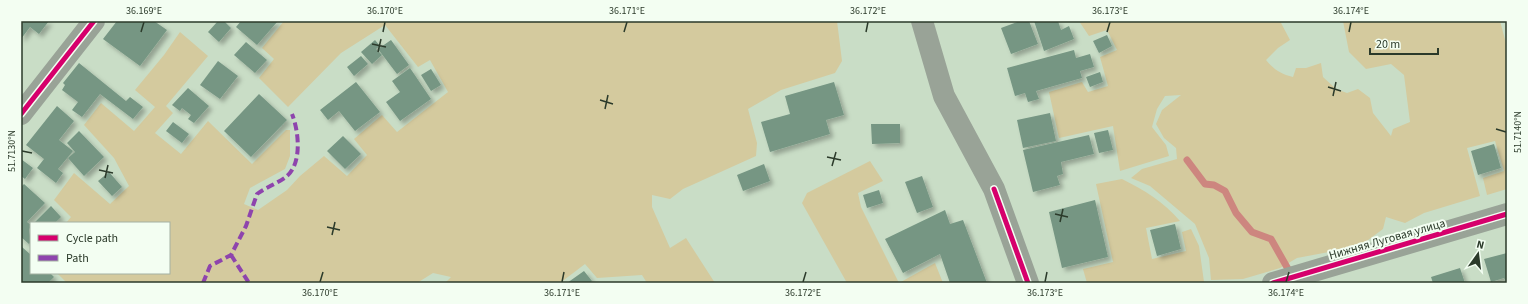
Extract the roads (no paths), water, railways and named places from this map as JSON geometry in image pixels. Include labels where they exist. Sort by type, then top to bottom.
[{"type":"street","points":[[21,114],[94,21]]},
{"type":"street","points":[[922,21],[944,96],[994,189],[1028,283]]},
{"type":"street","name":"Нижняя Луговая улица","points":[[1273,283],[1507,214]]},
{"type":"waterway","points":[[1187,160],[1205,184],[1214,185],[1225,191],[1236,213],[1252,232],[1271,239],[1292,276]]}]
